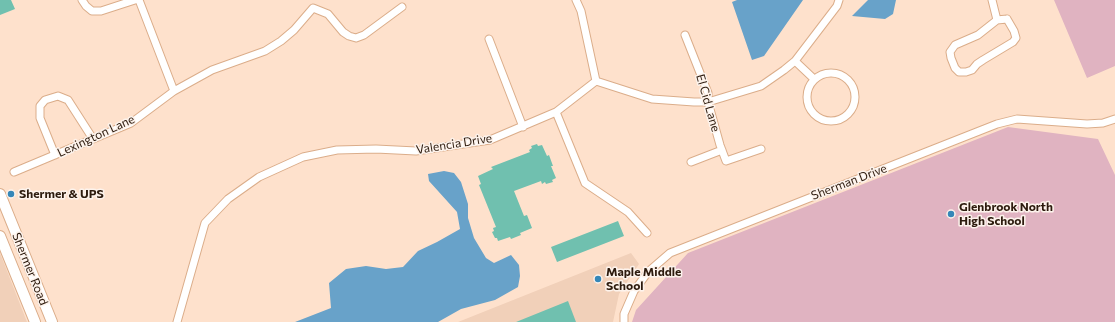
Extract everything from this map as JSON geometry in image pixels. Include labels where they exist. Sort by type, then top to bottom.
[{"type":"main road","name":"Shermer Road","points":[[0,194],[52,322]]},
{"type":"main road","name":"Shermer Road","points":[[0,236],[35,322]]},
{"type":"street","points":[[82,0],[86,6],[92,10],[101,11],[135,0]]},
{"type":"street","points":[[139,0],[174,91]]},
{"type":"street","points":[[313,0],[313,8],[328,14],[343,32],[356,38],[364,35],[402,7]]},
{"type":"street","points":[[576,0],[581,11],[596,81],[652,99],[708,102],[761,86],[784,70],[795,61],[837,6],[839,0]]},
{"type":"street","points":[[992,0],[997,20]]},
{"type":"street","name":"Lexington Lane","points":[[14,172],[130,123],[174,91],[212,70],[265,51],[281,41],[294,30],[313,8]]},
{"type":"street","points":[[1007,19],[1016,38],[1013,42],[977,64],[972,70],[959,72],[955,68],[950,52],[955,45],[978,35],[997,20],[1007,19]]},
{"type":"street","name":"El Cid Lane","points":[[685,35],[708,93],[708,102],[722,150]]},
{"type":"street","points":[[489,39],[523,127]]},
{"type":"street","points":[[795,61],[814,80]]},
{"type":"street","points":[[829,72],[838,73],[845,77],[855,90],[856,99],[854,107],[849,114],[842,119],[827,121],[820,119],[814,114],[809,108],[807,93],[809,86],[814,80],[829,72]]},
{"type":"street","name":"Valencia Drive","points":[[176,322],[205,223],[228,199],[259,177],[303,157],[337,150],[376,149],[416,151],[490,140],[556,112],[596,81]]},
{"type":"street","points":[[55,155],[40,118],[40,106],[45,100],[58,96],[68,100],[93,139]]},
{"type":"street","points":[[556,112],[585,183],[628,212],[647,233]]},
{"type":"street","name":"Sherman Drive","points":[[624,322],[624,314],[634,292],[648,272],[670,253],[996,124],[1017,119],[1087,124],[1103,123],[1115,119]]},
{"type":"street","points":[[691,162],[722,150],[726,161],[761,149]]},
{"type":"shaded area","points":[[1054,0],[1115,0],[1115,66],[1087,78]]},
{"type":"shaded area","name":"Glenbrook North High School","points":[[1008,127],[1098,139],[1115,175],[1115,322],[632,322],[636,310],[688,253]]},
{"type":"shaded area","points":[[0,253],[27,322],[0,322]]},
{"type":"shaded area","name":"Maple Middle School","points":[[631,253],[639,264],[619,294],[613,322],[458,322]]},
{"type":"water","points":[[737,0],[803,0],[764,56],[752,60],[732,2]]},
{"type":"water","points":[[868,0],[896,0],[893,14],[885,19],[852,16]]},
{"type":"water","points":[[444,171],[454,173],[461,182],[468,204],[468,218],[474,238],[486,258],[494,263],[511,255],[519,265],[520,276],[518,287],[495,300],[461,309],[438,322],[295,322],[331,308],[329,283],[346,269],[366,266],[386,269],[403,267],[418,251],[460,229],[457,212],[429,181],[428,174]]},
{"type":"building","points":[[0,0],[11,0],[15,9],[0,15]]},
{"type":"building","points":[[537,144],[538,146],[542,145],[547,156],[549,155],[553,166],[551,166],[556,178],[552,180],[553,182],[546,184],[545,182],[542,184],[541,181],[514,191],[524,216],[527,215],[532,228],[511,239],[510,237],[498,241],[492,232],[494,231],[493,228],[496,227],[479,185],[481,184],[478,176],[493,169],[491,167],[530,152],[529,150],[532,148],[531,146]]},
{"type":"building","points":[[618,221],[624,236],[557,262],[551,247]]},
{"type":"building","points":[[568,301],[576,322],[516,322]]},
{"type":"place","name":"Shermer & UPS","points":[[11,194]]},
{"type":"place","name":"Glenbrook North High School","points":[[951,214]]},
{"type":"place","name":"Maple Middle School","points":[[598,279]]}]
